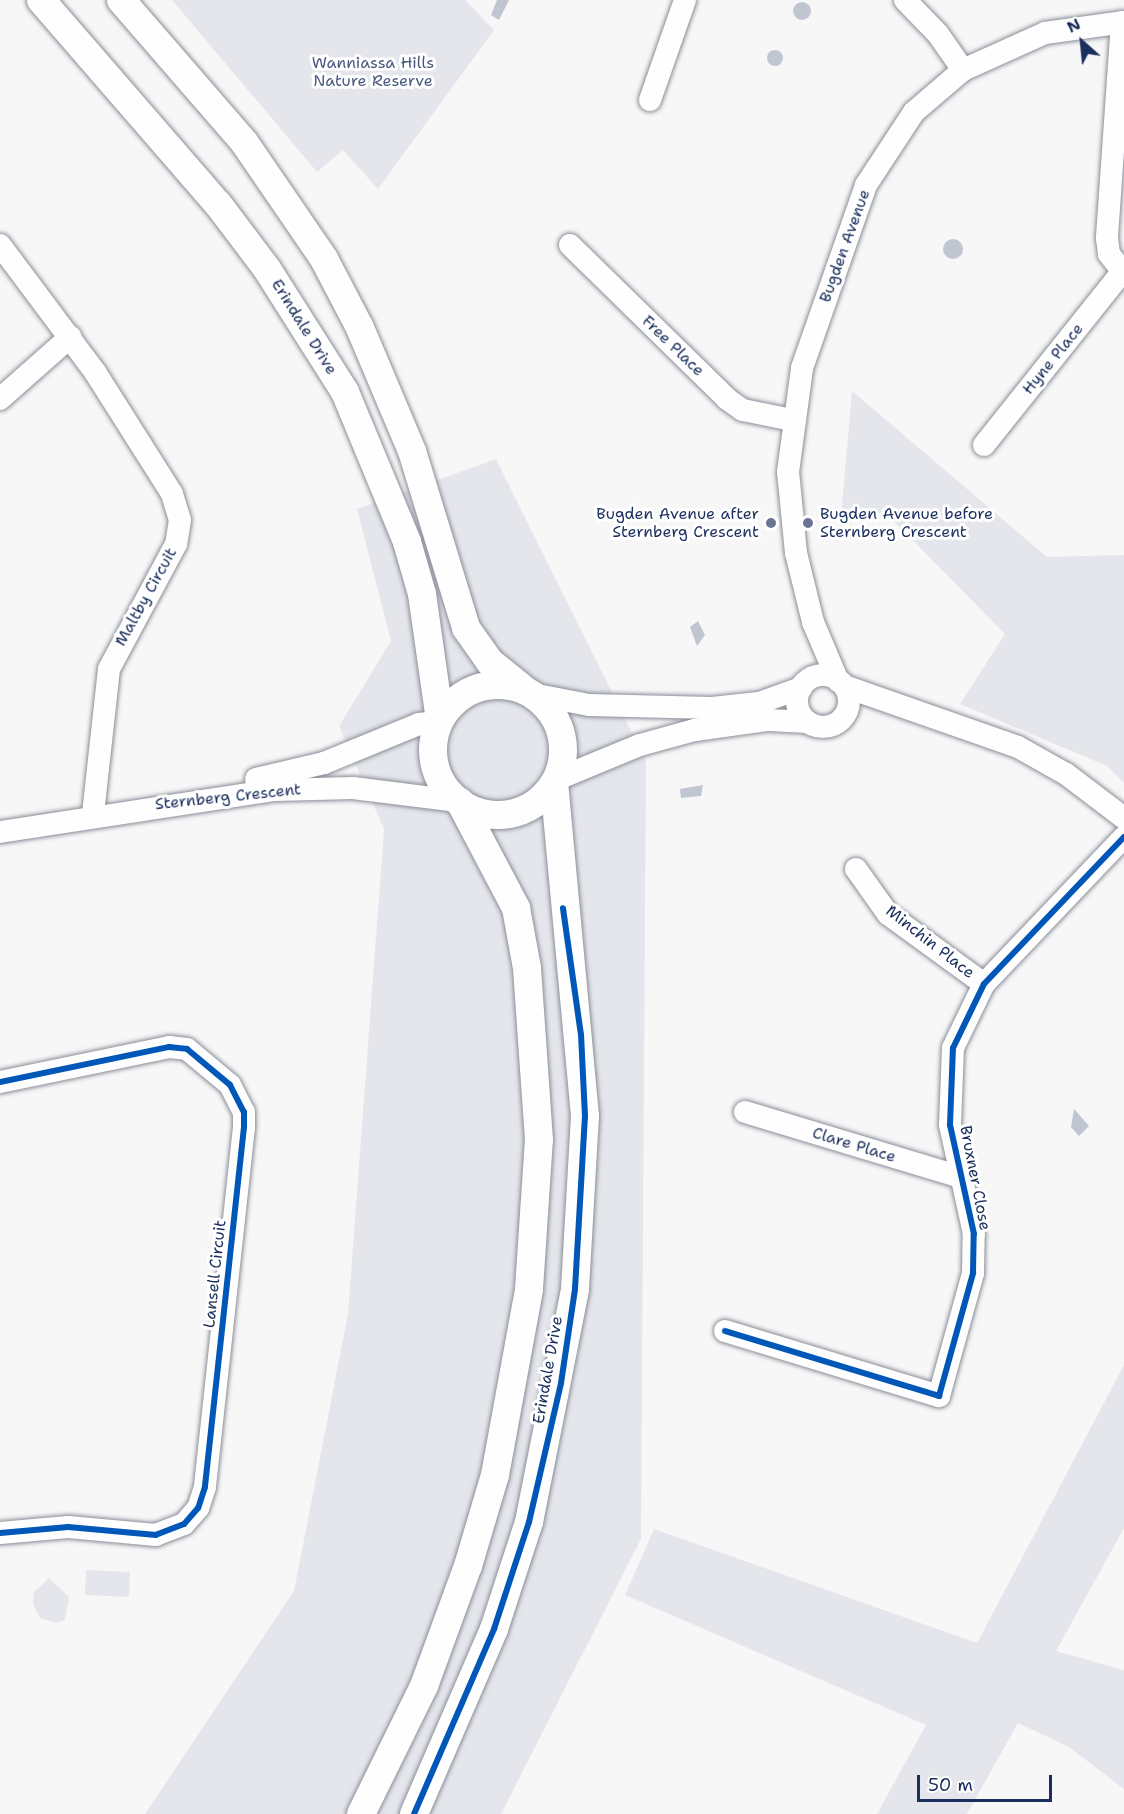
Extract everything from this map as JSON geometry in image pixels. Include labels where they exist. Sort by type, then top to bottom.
[{"type":"main road","name":"Erindale Drive","points":[[40,0],[218,204],[286,297],[345,392],[407,542],[422,594],[440,721]]},
{"type":"main road","points":[[121,0],[244,142],[324,259],[388,388],[466,628],[490,662],[529,693],[559,726],[563,754],[555,781],[538,801],[505,814],[481,812],[459,802],[437,771],[433,746],[440,721],[456,700],[477,688],[502,685],[529,693]]},
{"type":"main road","name":"Erindale Drive","points":[[414,1814],[490,1640],[529,1522],[541,1480],[575,1289],[585,1116],[555,781]]},
{"type":"main road","name":"Erindale Drive","points":[[361,1814],[423,1686],[487,1503],[495,1475],[529,1289],[537,1089],[516,908],[459,802]]},
{"type":"street","points":[[650,100],[685,0]]},
{"type":"street","points":[[905,0],[938,34],[963,70]]},
{"type":"street","points":[[1123,22],[1107,238],[1109,254],[1123,273]]},
{"type":"street","name":"Bugden Avenue","points":[[802,686],[814,648],[813,622],[790,517],[792,420],[802,368],[866,185],[914,112],[963,70],[1045,33],[1123,22]]},
{"type":"street","name":"Maltby Circuit","points":[[0,245],[70,338],[172,494],[180,520],[176,544],[109,669],[93,808]]},
{"type":"street","name":"Free Place","points":[[570,245],[727,399],[743,410],[792,420]]},
{"type":"street","name":"Hyne Place","points":[[984,445],[1123,273]]},
{"type":"street","points":[[0,399],[70,338]]},
{"type":"street","name":"Bugden Avenue","points":[[813,622],[841,683]]},
{"type":"street","points":[[529,693],[590,705],[712,708],[759,704],[802,686],[818,676],[1017,747],[1066,774],[1124,818]]},
{"type":"street","points":[[841,683],[849,701],[843,717]]},
{"type":"street","points":[[802,686],[799,711],[808,722]]},
{"type":"street","points":[[555,781],[640,745],[695,730],[768,720],[808,722],[828,727],[843,717],[873,706],[902,706]]},
{"type":"street","name":"Sternberg Crescent","points":[[0,832],[93,808],[280,775],[366,750],[419,724],[440,721]]},
{"type":"street","name":"Sternberg Crescent","points":[[0,818],[319,788],[459,802]]},
{"type":"street","name":"Bruxner Close","points":[[725,1331],[939,1396],[973,1273],[974,1234],[948,1086],[954,1045],[984,984],[1124,837]]},
{"type":"street","name":"Minchin Place","points":[[856,869],[888,914],[984,984]]},
{"type":"street","name":"Lansell Circuit","points":[[0,1082],[169,1047],[187,1049],[230,1084],[242,1105],[244,1127],[205,1487],[198,1508],[184,1524],[156,1535],[68,1527],[0,1533]]},
{"type":"street","name":"Clare Place","points":[[745,1112],[963,1178]]},
{"type":"green space","name":"Wanniassa Hills Nature Reserve","points":[[172,0],[465,0],[494,30],[378,189],[343,150],[317,172]]},
{"type":"green space","points":[[852,391],[1047,557],[1124,555],[1124,783],[1107,766],[960,704],[1005,634],[884,511],[840,527]]},
{"type":"green space","points":[[496,459],[646,761],[641,1539],[501,1814],[145,1814],[294,1591],[348,1314],[384,829],[339,726],[391,641],[357,509]]},
{"type":"green space","points":[[1124,1365],[1124,1528],[1056,1651],[1124,1670],[1124,1789],[1069,1747],[1018,1723],[967,1814],[877,1814],[926,1725],[625,1595],[654,1529],[977,1643]]},
{"type":"green space","points":[[86,1570],[130,1572],[129,1597],[85,1595]]},
{"type":"green space","points":[[49,1578],[69,1597],[65,1620],[56,1623],[40,1618],[33,1604],[34,1592]]},
{"type":"shaded area","points":[[497,0],[509,0],[499,20],[491,15]]},
{"type":"shaded area","points":[[798,2],[806,2],[811,7],[809,18],[798,20],[793,15],[793,7]]},
{"type":"shaded area","points":[[772,50],[778,50],[783,58],[781,64],[772,66],[767,61],[767,55]]},
{"type":"shaded area","points":[[953,239],[960,242],[963,249],[960,256],[953,259],[946,256],[943,249],[946,242]]},
{"type":"shaded area","points":[[698,621],[705,635],[697,646],[690,627]]},
{"type":"shaded area","points":[[703,785],[701,796],[681,798],[680,789]]},
{"type":"shaded area","points":[[1074,1109],[1089,1126],[1079,1136],[1071,1127]]},
{"type":"cycle path","points":[[725,1331],[939,1396],[973,1273],[974,1234],[950,1125],[953,1048],[984,984],[1124,837]]},
{"type":"cycle path","points":[[414,1814],[494,1629],[529,1522],[561,1383],[575,1289],[585,1116],[581,1035],[563,908]]},
{"type":"cycle path","points":[[0,1082],[169,1047],[187,1049],[230,1085],[244,1112],[205,1487],[198,1508],[184,1524],[156,1535],[68,1527],[0,1533]]},
{"type":"place","name":"Bugden Avenue after Sternberg Crescent","points":[[771,523]]},
{"type":"place","name":"Bugden Avenue before Sternberg Crescent","points":[[808,523]]}]
